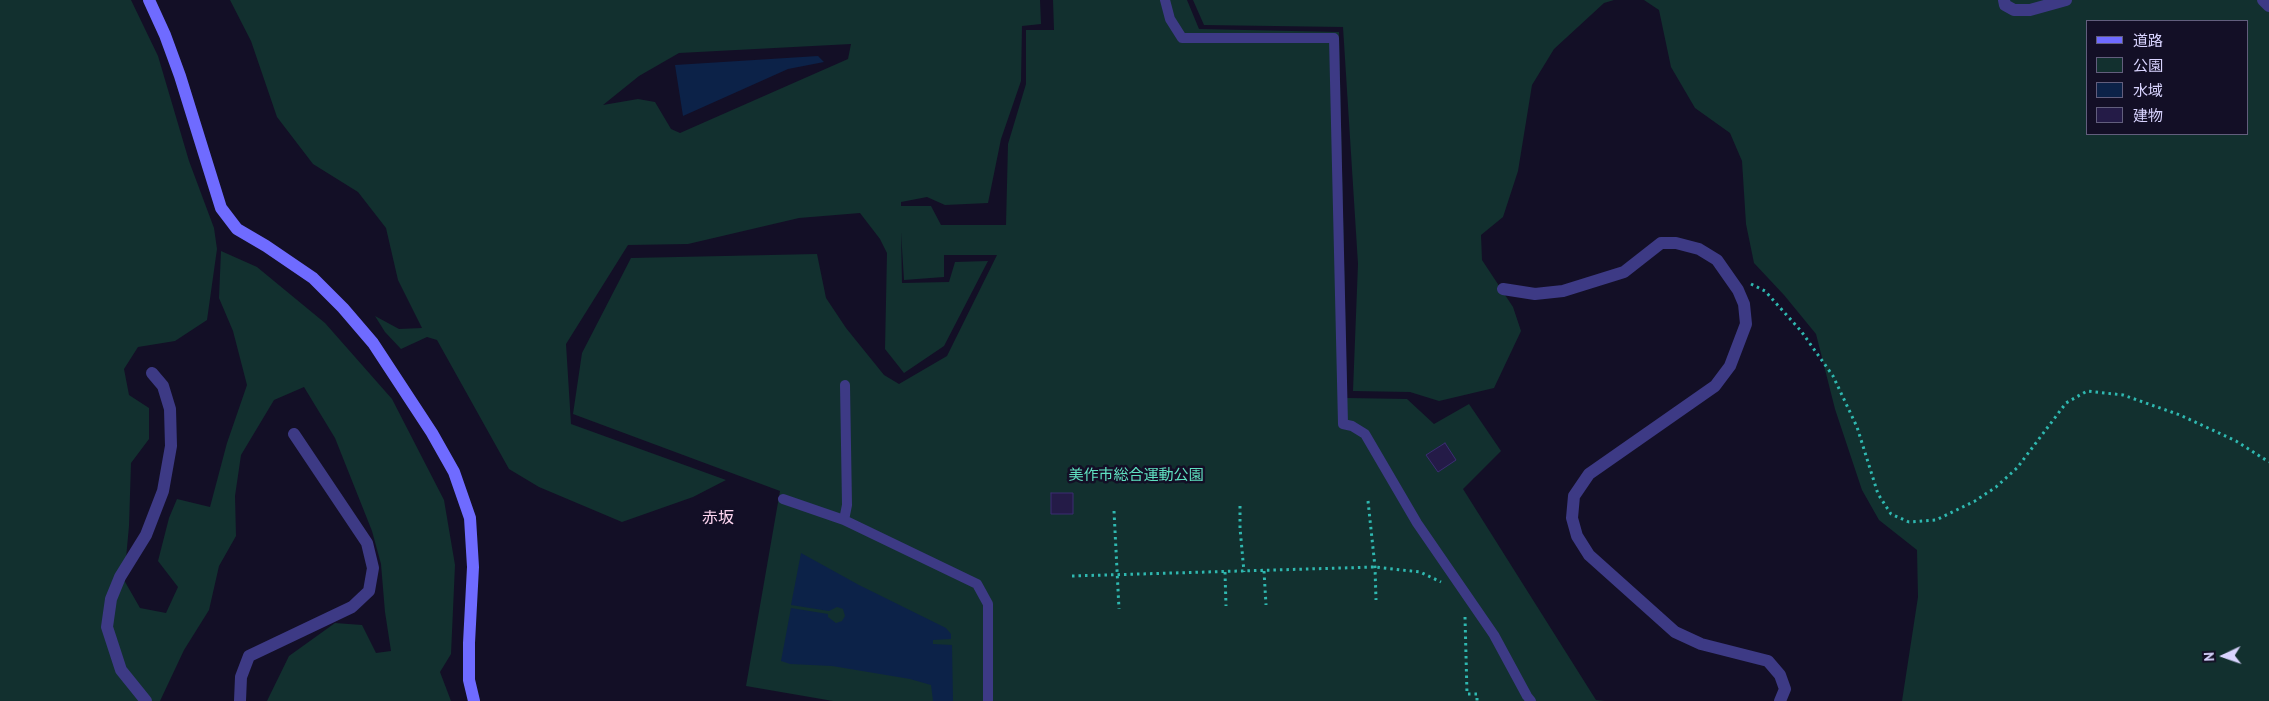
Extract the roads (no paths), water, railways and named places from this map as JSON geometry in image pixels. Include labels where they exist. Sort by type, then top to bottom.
[{"type":"street","points":[[149,0],[165,35],[180,76],[221,208],[237,229],[313,278],[343,308],[373,343],[432,433],[454,472],[470,518],[473,567],[469,680],[474,701]]},
{"type":"street","points":[[2004,0],[2005,5],[2014,10],[2030,10],[2066,0]]},
{"type":"street","points":[[2263,0],[2269,6]]},
{"type":"street","points":[[1503,289],[1535,294],[1563,291],[1624,272],[1661,243],[1676,243],[1699,250],[1717,260],[1738,290],[1744,304],[1746,324],[1730,366],[1715,386],[1589,474],[1574,496],[1572,518],[1577,536],[1589,555],[1675,632],[1701,644],[1768,660],[1780,675],[1785,689],[1780,701]]},
{"type":"street","points":[[146,701],[121,670],[107,627],[110,599],[120,577],[146,535],[163,491],[171,446],[170,409],[163,386],[152,373]]},
{"type":"street","points":[[240,701],[241,677],[249,656],[352,607],[369,591],[373,568],[367,543],[294,434]]},
{"type":"lane","points":[[1165,0],[1170,19],[1182,38],[1334,38],[1343,424],[1352,426],[1365,434],[1417,523],[1494,636],[1526,696],[1531,701]]},
{"type":"lane","points":[[844,520],[847,504],[845,386]]},
{"type":"lane","points":[[783,500],[844,520],[977,584],[988,604],[988,701]]},
{"type":"water","points":[[818,56],[824,62],[788,69],[683,116],[675,65]]},
{"type":"water","points":[[801,553],[859,585],[946,628],[951,634],[951,639],[933,640],[933,644],[952,645],[953,701],[933,701],[931,685],[910,679],[832,666],[790,664],[781,661],[791,608],[828,614],[828,617],[836,623],[842,621],[845,616],[843,609],[837,607],[829,611],[791,605]]},
{"type":"district","name":"赤坂","points":[[718,518]]},
{"type":"park label","name":"美作市総合運動公園","points":[[1136,476]]}]
